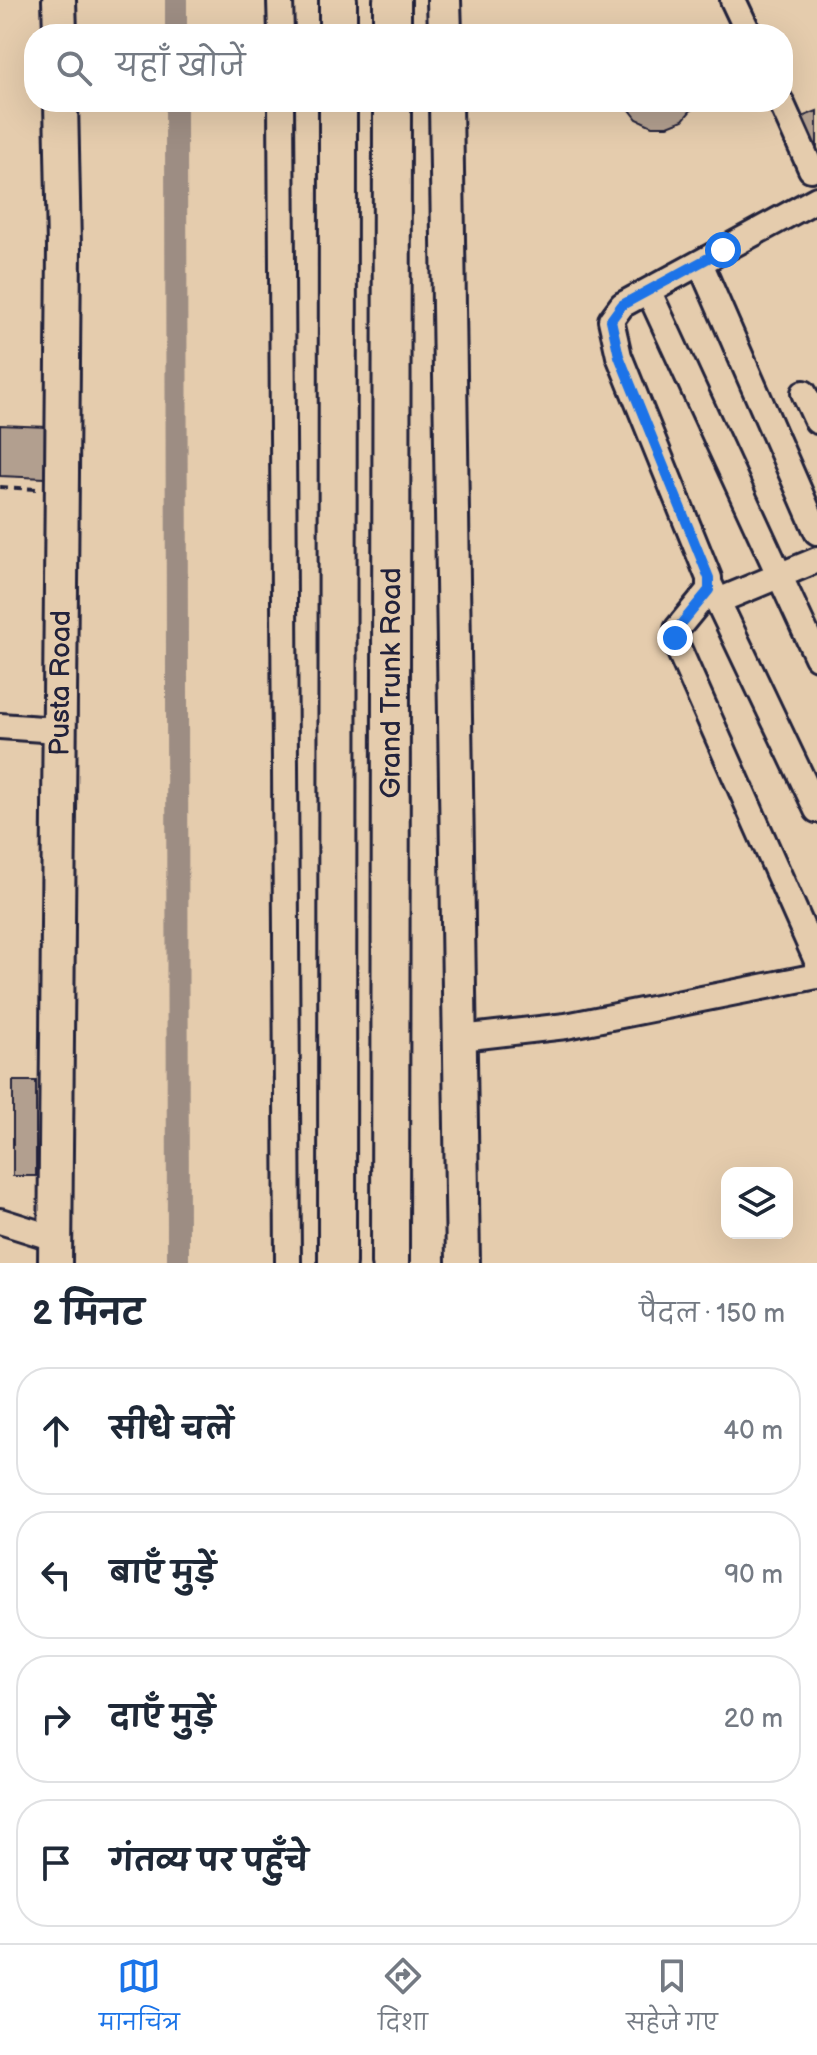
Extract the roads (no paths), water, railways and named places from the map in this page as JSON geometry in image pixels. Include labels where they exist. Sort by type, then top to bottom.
[{"type":"highway","points":[[338,0],[338,24]]},
{"type":"highway","points":[[392,0],[392,24]]},
{"type":"highway","name":"Grand Trunk Road","points":[[337,1263],[338,112]]},
{"type":"highway","name":"Grand Trunk Road","points":[[390,1263],[392,112]]},
{"type":"main road","points":[[59,0],[60,24]]},
{"type":"main road","points":[[444,0],[445,24]]},
{"type":"main road","name":"Pusta Road","points":[[55,1250],[57,730],[64,247],[61,112]]},
{"type":"main road","points":[[446,112],[467,1260]]},
{"type":"street","points":[[280,0],[281,24]]},
{"type":"street","points":[[733,0],[744,24]]},
{"type":"street","points":[[281,112],[288,1263]]},
{"type":"street","points":[[786,112],[814,166],[817,196],[615,312],[611,331],[714,593],[817,810]]},
{"type":"street","points":[[700,263],[817,532]]},
{"type":"street","points":[[649,292],[817,657]]},
{"type":"street","points":[[804,393],[817,421]]},
{"type":"street","points":[[817,560],[714,593],[677,629],[676,643],[817,961]]},
{"type":"street","points":[[0,726],[57,730]]},
{"type":"street","points":[[461,1038],[566,1026],[817,976]]},
{"type":"street","points":[[0,1221],[55,1250]]},
{"type":"waterway","points":[[176,0],[176,24]]},
{"type":"waterway","points":[[176,112],[178,1263]]}]
